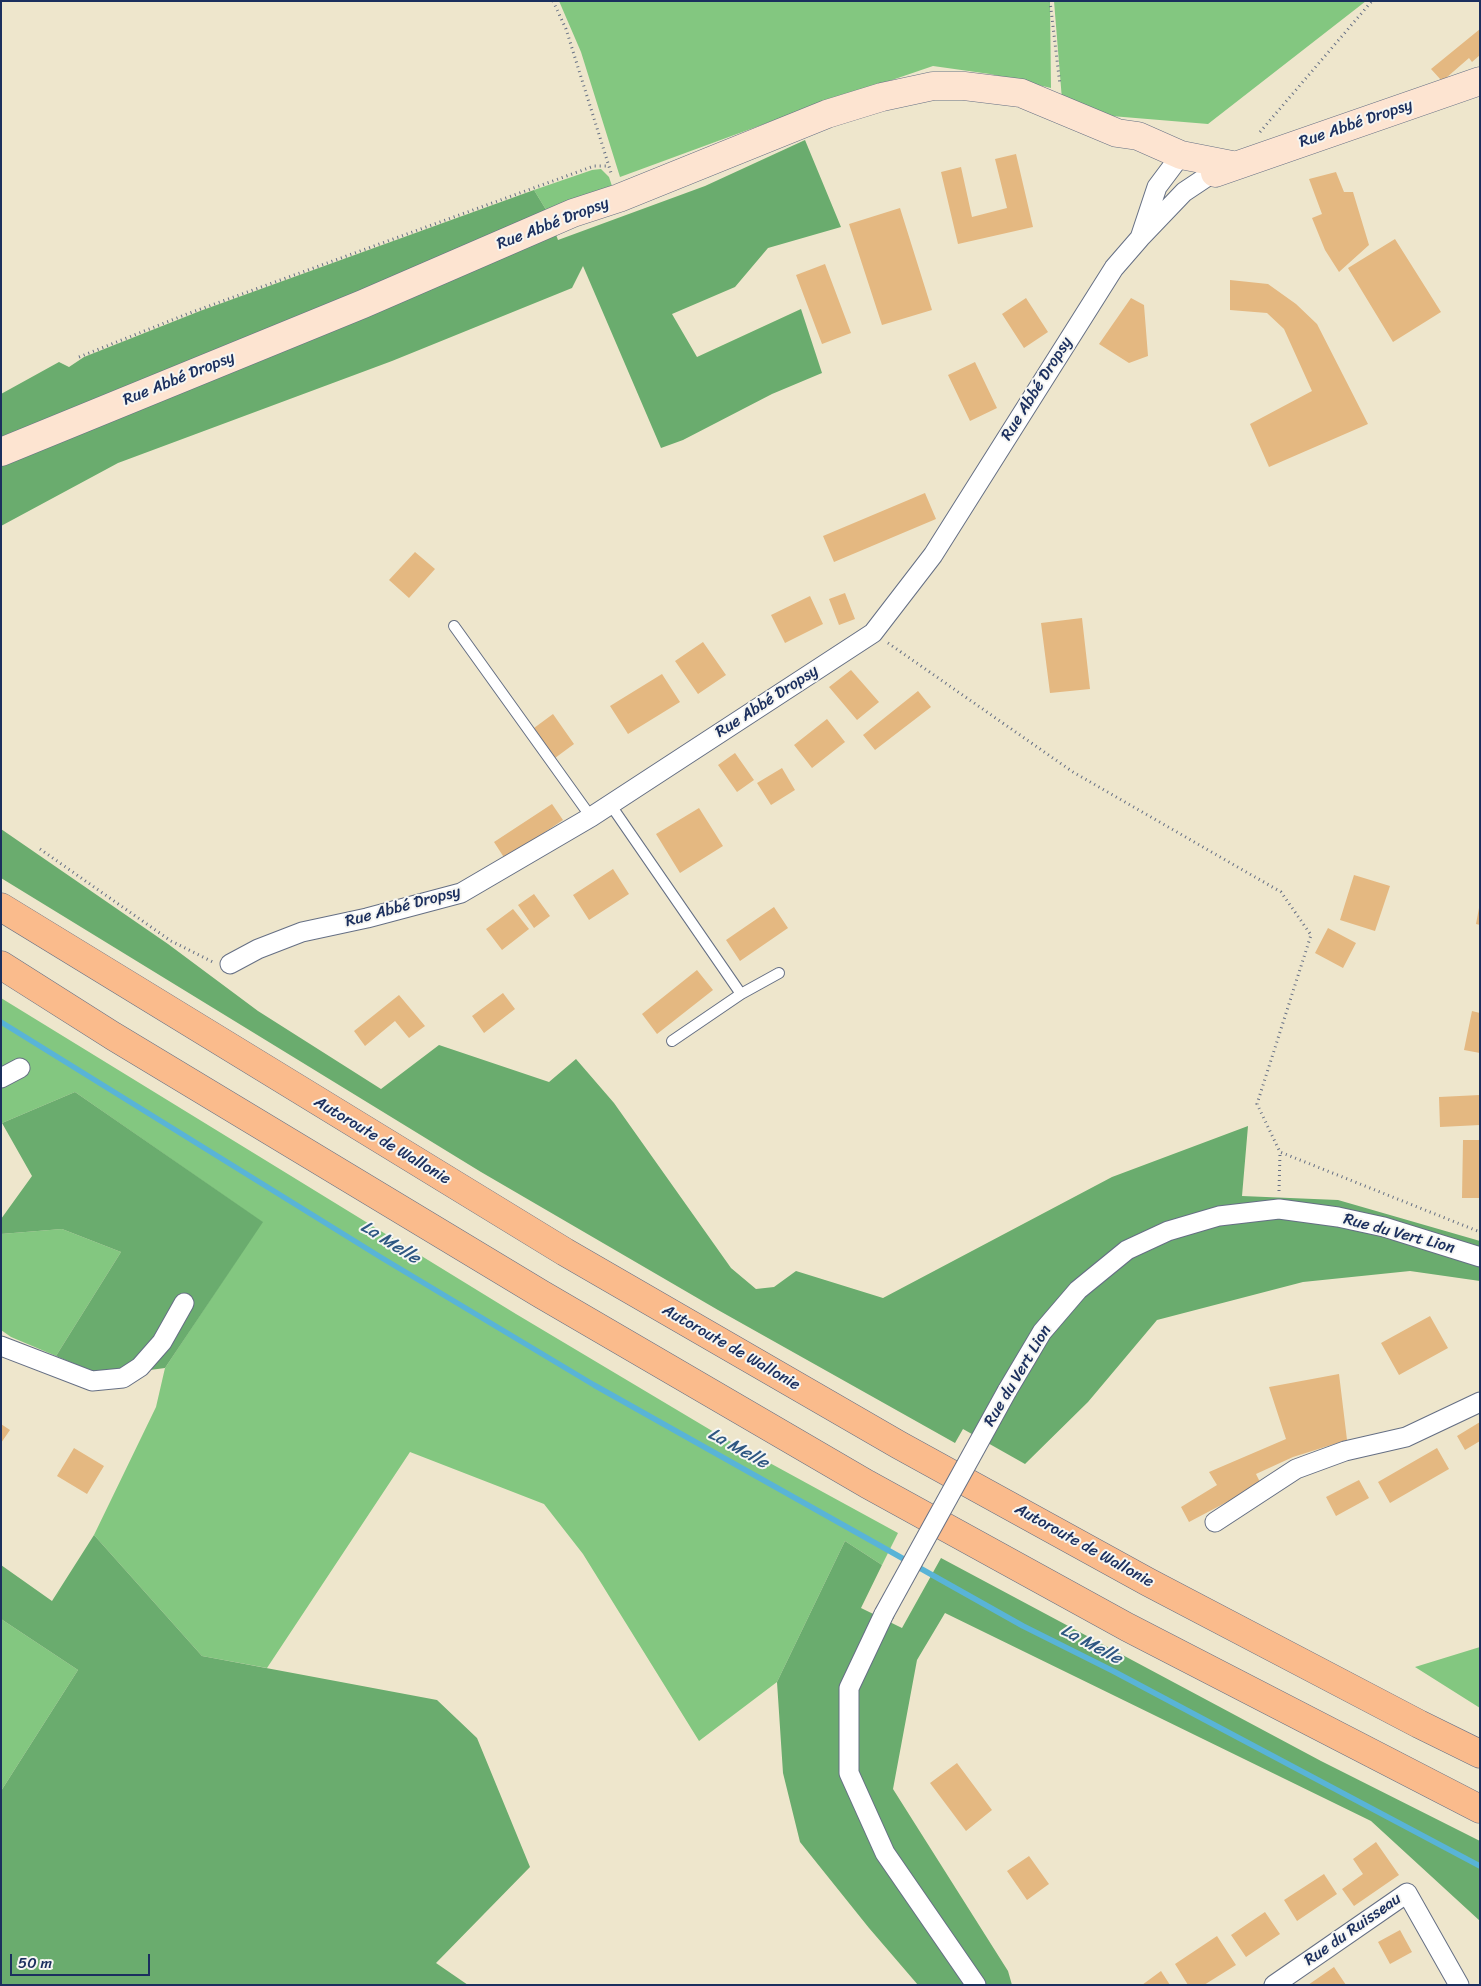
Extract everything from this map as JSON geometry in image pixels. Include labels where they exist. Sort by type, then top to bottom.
[{"type":"highway","name":"Autoroute de Wallonie","points":[[1,907],[565,1252],[899,1445],[1148,1582],[1480,1754]]},
{"type":"highway","points":[[1,965],[114,1036],[540,1294],[867,1484],[1127,1627],[1480,1809]]},
{"type":"street","name":"Rue Abbé Dropsy","points":[[230,964],[258,949],[302,932],[367,918],[461,893],[591,817],[873,633],[933,555],[1114,268],[1184,192],[1220,170],[1480,81]]},
{"type":"street","name":"Rue Abbé Dropsy","points":[[1,452],[363,304],[573,212],[619,198],[827,114],[882,97],[933,86],[964,86],[1021,92],[1063,112],[1117,133],[1138,136],[1176,162],[1220,170]]},
{"type":"street","name":"Rue Abbé Dropsy","points":[[1140,238],[1157,187],[1176,162]]},
{"type":"street","points":[[1,1078],[20,1068]]},
{"type":"street","name":"Rue du Vert Lion","points":[[976,1985],[885,1853],[849,1773],[849,1688],[884,1614],[1042,1332],[1078,1290],[1127,1250],[1168,1231],[1219,1216],[1278,1209],[1338,1217],[1384,1227],[1480,1258]]},
{"type":"street","points":[[1,1346],[92,1380],[122,1378],[140,1367],[162,1342],[184,1303]]},
{"type":"street","points":[[1215,1522],[1296,1469],[1345,1451],[1406,1438],[1480,1402]]},
{"type":"street","name":"Rue du Ruisseau","points":[[1274,1985],[1407,1893],[1459,1985]]},
{"type":"lane","points":[[454,626],[591,817]]},
{"type":"lane","points":[[610,804],[741,994]]},
{"type":"lane","points":[[672,1041],[741,994],[779,973]]},
{"type":"path","points":[[553,1],[566,28],[619,198]]},
{"type":"path","points":[[1050,1],[1063,112]]},
{"type":"path","points":[[1258,135],[1372,1]]},
{"type":"path","points":[[80,357],[187,314],[594,166],[609,166]]},
{"type":"path","points":[[873,633],[1072,772],[1281,892],[1311,935],[1257,1104],[1280,1152],[1278,1209]]},
{"type":"path","points":[[40,849],[171,941],[210,962],[230,964]]},
{"type":"path","points":[[1280,1152],[1480,1232]]},
{"type":"green space","points":[[559,1],[1050,1],[1051,88],[990,74],[933,66],[775,120],[620,177],[581,52]]},
{"type":"green space","points":[[1054,1],[1366,1],[1208,124],[1063,112]]},
{"type":"green space","points":[[805,140],[841,227],[768,248],[735,287],[672,314],[697,357],[801,309],[822,373],[772,394],[683,440],[661,448],[583,266],[572,288],[392,361],[118,463],[1,526],[1,394],[59,362],[69,367],[84,357],[200,311],[534,190],[548,213],[558,240],[705,186]]},
{"type":"green space","points":[[601,169],[609,177],[612,186],[548,213],[534,190],[592,170]]},
{"type":"green space","points":[[1,829],[168,944],[258,1011],[381,1089],[439,1045],[549,1082],[576,1059],[614,1103],[731,1268],[756,1289],[774,1287],[796,1271],[883,1298],[1112,1177],[1248,1126],[1242,1196],[1338,1200],[1480,1241],[1480,1281],[1410,1271],[1303,1282],[1157,1320],[1088,1402],[1025,1464],[963,1429],[955,1443],[718,1310],[481,1172],[1,878]]},
{"type":"green space","points":[[1,998],[516,1314],[724,1438],[898,1533],[882,1565],[845,1541],[777,1682],[699,1741],[583,1554],[544,1504],[410,1452],[267,1668],[202,1656],[94,1535],[156,1407],[165,1368],[262,1222],[75,1092],[2,1123]]},
{"type":"green space","points":[[75,1092],[263,1222],[165,1368],[120,1374],[94,1372],[56,1356],[121,1252],[62,1229],[1,1234],[1,1219],[32,1176],[2,1123]]},
{"type":"green space","points":[[62,1229],[121,1252],[56,1356],[11,1337],[1,1330],[1,1234]]},
{"type":"green space","points":[[94,1535],[202,1656],[437,1700],[477,1738],[530,1867],[436,1963],[468,1985],[1,1985],[1,1791],[78,1670],[1,1619],[1,1565],[52,1601]]},
{"type":"green space","points":[[845,1541],[882,1565],[861,1608],[902,1628],[941,1558],[1321,1761],[1480,1841],[1480,1921],[1371,1821],[945,1613],[917,1660],[893,1789],[1008,1971],[1012,1985],[918,1985],[869,1928],[800,1842],[783,1773],[777,1682]]},
{"type":"green space","points":[[1,1619],[78,1670],[1,1791]]},
{"type":"green space","points":[[1480,1647],[1480,1708],[1415,1667]]},
{"type":"building","points":[[1480,29],[1480,55],[1472,62],[1469,58],[1446,78],[1441,80],[1431,69]]},
{"type":"building","points":[[1016,154],[1033,227],[958,244],[941,172],[961,167],[972,217],[1007,208],[995,159]]},
{"type":"building","points":[[1336,172],[1344,192],[1353,192],[1369,245],[1339,272],[1325,250],[1312,218],[1322,214],[1309,179]]},
{"type":"building","points":[[900,208],[932,310],[882,325],[849,224]]},
{"type":"building","points":[[1395,239],[1441,312],[1393,342],[1348,268]]},
{"type":"building","points":[[825,264],[851,333],[822,344],[796,275]]},
{"type":"building","points":[[1230,280],[1268,284],[1296,304],[1317,324],[1368,424],[1269,467],[1250,424],[1312,391],[1284,329],[1267,313],[1230,310]]},
{"type":"building","points":[[1026,298],[1048,332],[1024,348],[1002,314]]},
{"type":"building","points":[[1131,298],[1144,305],[1148,356],[1129,363],[1099,344]]},
{"type":"building","points":[[975,362],[997,408],[970,421],[948,375]]},
{"type":"building","points":[[925,493],[936,519],[834,562],[823,536]]},
{"type":"building","points":[[415,552],[435,569],[409,598],[389,580]]},
{"type":"building","points":[[845,593],[855,619],[839,625],[829,599]]},
{"type":"building","points":[[810,596],[823,624],[785,643],[771,615]]},
{"type":"building","points":[[1082,618],[1090,689],[1050,693],[1041,623]]},
{"type":"building","points":[[703,642],[726,675],[698,694],[675,661]]},
{"type":"building","points":[[851,670],[879,702],[857,720],[829,687]]},
{"type":"building","points":[[662,674],[680,702],[628,734],[610,706]]},
{"type":"building","points":[[918,691],[931,707],[875,750],[863,735]]},
{"type":"building","points":[[553,714],[574,744],[555,758],[534,728]]},
{"type":"building","points":[[827,719],[845,742],[812,768],[794,745]]},
{"type":"building","points":[[735,753],[754,780],[737,792],[718,765]]},
{"type":"building","points":[[782,768],[795,790],[771,805],[757,783]]},
{"type":"building","points":[[552,804],[563,820],[505,859],[494,842]]},
{"type":"building","points":[[699,808],[723,846],[680,873],[656,834]]},
{"type":"building","points":[[613,869],[629,894],[589,920],[573,895]]},
{"type":"building","points":[[1354,875],[1390,886],[1375,931],[1340,920]]},
{"type":"building","points":[[534,894],[550,916],[534,928],[518,905]]},
{"type":"building","points":[[774,907],[788,928],[740,961],[726,940]]},
{"type":"building","points":[[1480,908],[1480,925],[1476,924]]},
{"type":"building","points":[[513,909],[529,929],[502,950],[486,929]]},
{"type":"building","points":[[1328,928],[1356,943],[1343,968],[1315,953]]},
{"type":"building","points":[[697,970],[713,990],[657,1034],[642,1014]]},
{"type":"building","points":[[503,993],[515,1009],[484,1033],[472,1016]]},
{"type":"building","points":[[399,995],[425,1026],[409,1038],[395,1021],[365,1046],[354,1031]]},
{"type":"building","points":[[1472,1011],[1480,1013],[1480,1053],[1464,1050]]},
{"type":"building","points":[[1480,1095],[1480,1125],[1440,1127],[1439,1097]]},
{"type":"building","points":[[1463,1140],[1480,1140],[1480,1198],[1462,1198]]},
{"type":"building","points":[[1430,1316],[1448,1348],[1399,1375],[1381,1343]]},
{"type":"building","points":[[1339,1374],[1347,1440],[1293,1457],[1256,1474],[1261,1484],[1189,1522],[1181,1507],[1217,1485],[1209,1472],[1286,1439],[1269,1387]]},
{"type":"building","points":[[1480,1422],[1480,1441],[1465,1450],[1457,1436]]},
{"type":"building","points":[[1,1424],[10,1430],[1,1443]]},
{"type":"building","points":[[74,1448],[104,1466],[87,1494],[57,1476]]},
{"type":"building","points":[[1437,1448],[1449,1469],[1390,1503],[1378,1482]]},
{"type":"building","points":[[1359,1480],[1369,1498],[1336,1516],[1326,1497]]},
{"type":"building","points":[[957,1763],[992,1810],[966,1831],[930,1783]]},
{"type":"building","points":[[1376,1842],[1399,1875],[1354,1906],[1342,1889],[1363,1874],[1353,1859]]},
{"type":"building","points":[[1029,1856],[1049,1884],[1027,1900],[1007,1871]]},
{"type":"building","points":[[1324,1874],[1337,1894],[1297,1921],[1284,1900]]},
{"type":"building","points":[[1265,1912],[1280,1934],[1246,1957],[1231,1935]]},
{"type":"building","points":[[1400,1930],[1412,1952],[1390,1964],[1378,1942]]},
{"type":"building","points":[[1217,1936],[1236,1965],[1204,1985],[1188,1985],[1175,1964]]},
{"type":"building","points":[[1334,1967],[1346,1985],[1308,1985]]},
{"type":"building","points":[[1161,1971],[1170,1985],[1142,1985]]},
{"type":"waterway","name":"La Melle","points":[[1,1022],[382,1258],[594,1385],[1023,1626],[1113,1671],[1480,1866]]}]
